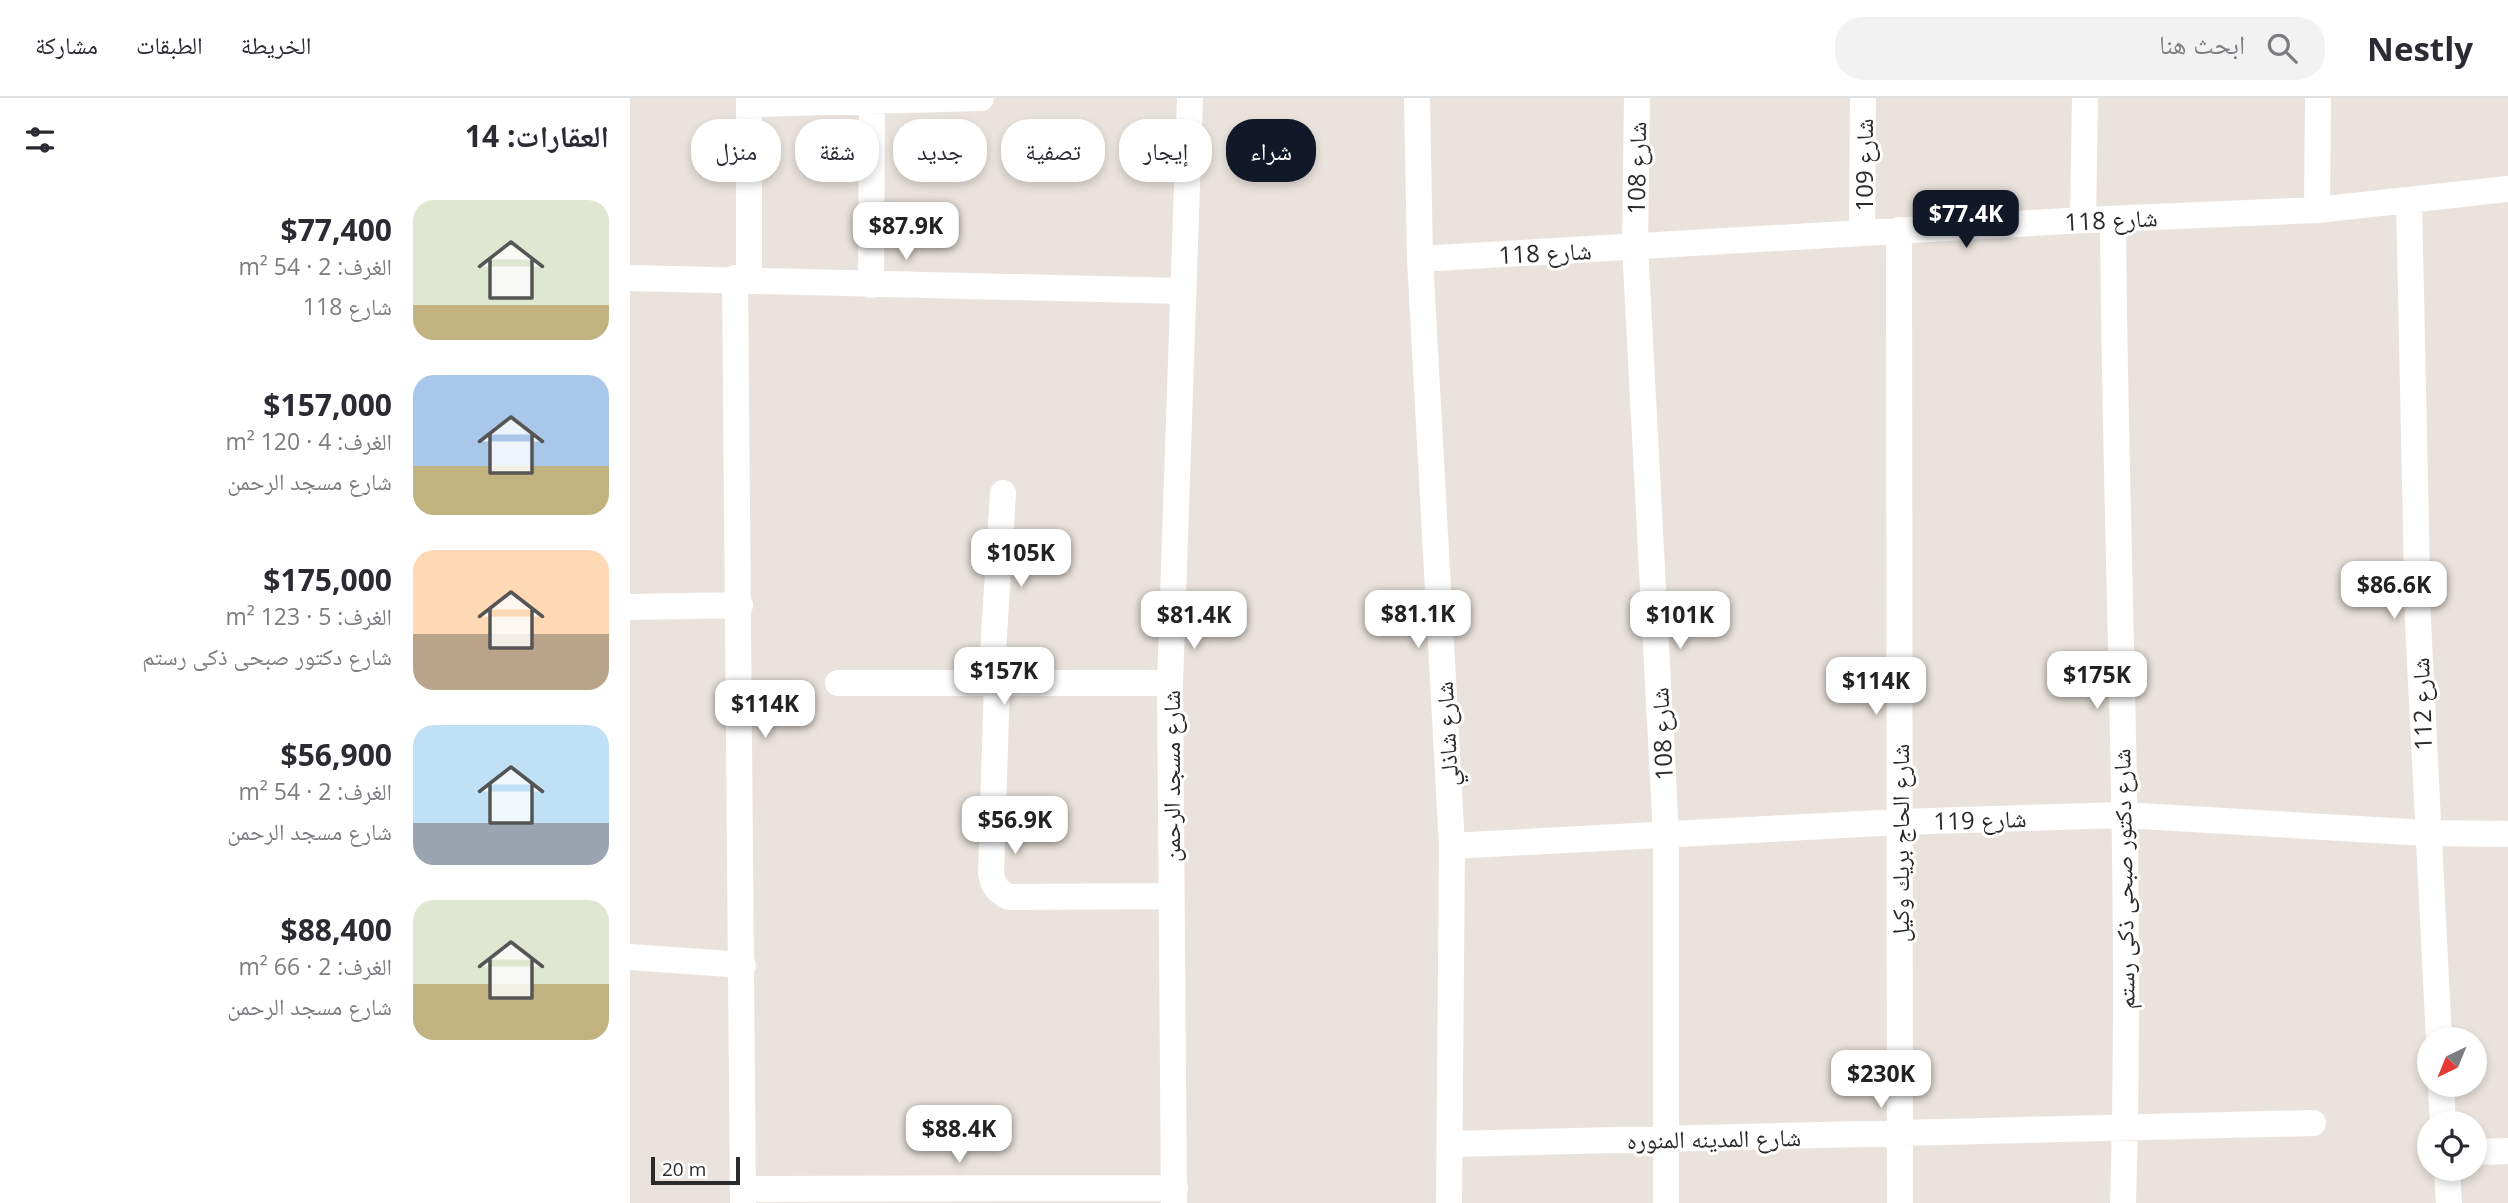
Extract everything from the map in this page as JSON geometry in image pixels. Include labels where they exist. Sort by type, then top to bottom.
[{"type":"street","points":[[981,98],[749,101],[742,279],[740,605],[743,1196],[1175,1196]]},
{"type":"street","name":"شارع مسجد الرحمن","points":[[1175,1196],[1169,896],[1170,683],[1190,98]]},
{"type":"street","name":"شارع شاذلي","points":[[1417,98],[1420,259],[1452,846],[1449,1203]]},
{"type":"street","name":"شارع 108","points":[[1637,98],[1635,246],[1666,835],[1665,1203]]},
{"type":"street","name":"شارع 109","points":[[1863,98],[1863,233]]},
{"type":"street","points":[[2082,220],[2085,98]]},
{"type":"street","points":[[2317,210],[2318,98]]},
{"type":"street","points":[[871,285],[872,99]]},
{"type":"street","name":"شارع 118","points":[[1420,259],[2082,220],[2317,210],[2508,189]]},
{"type":"street","name":"شارع 112","points":[[2409,200],[2413,464],[2426,833],[2438,1027]]},
{"type":"street","name":"شارع دكتور صبحى ذكى رستم","points":[[2113,219],[2115,461],[2124,815],[2123,1203]]},
{"type":"street","name":"شارع الحاج بريك وكيل","points":[[1899,230],[1900,1203]]},
{"type":"street","points":[[630,278],[1182,291]]},
{"type":"street","points":[[1003,493],[994,683],[993,884],[999,892],[1009,897],[1169,896]]},
{"type":"street","points":[[630,607],[740,605]]},
{"type":"street","points":[[838,682],[1170,683]]},
{"type":"street","name":"شارع 119","points":[[1452,846],[1899,822],[2124,815],[2426,833],[2508,834]]},
{"type":"street","points":[[630,957],[743,965]]},
{"type":"street","name":"شارع المدينه المنوره","points":[[1450,1144],[2314,1123]]},
{"type":"street","points":[[2487,1152],[2508,1152]]},
{"type":"street","points":[[2447,1181],[2449,1203]]}]
